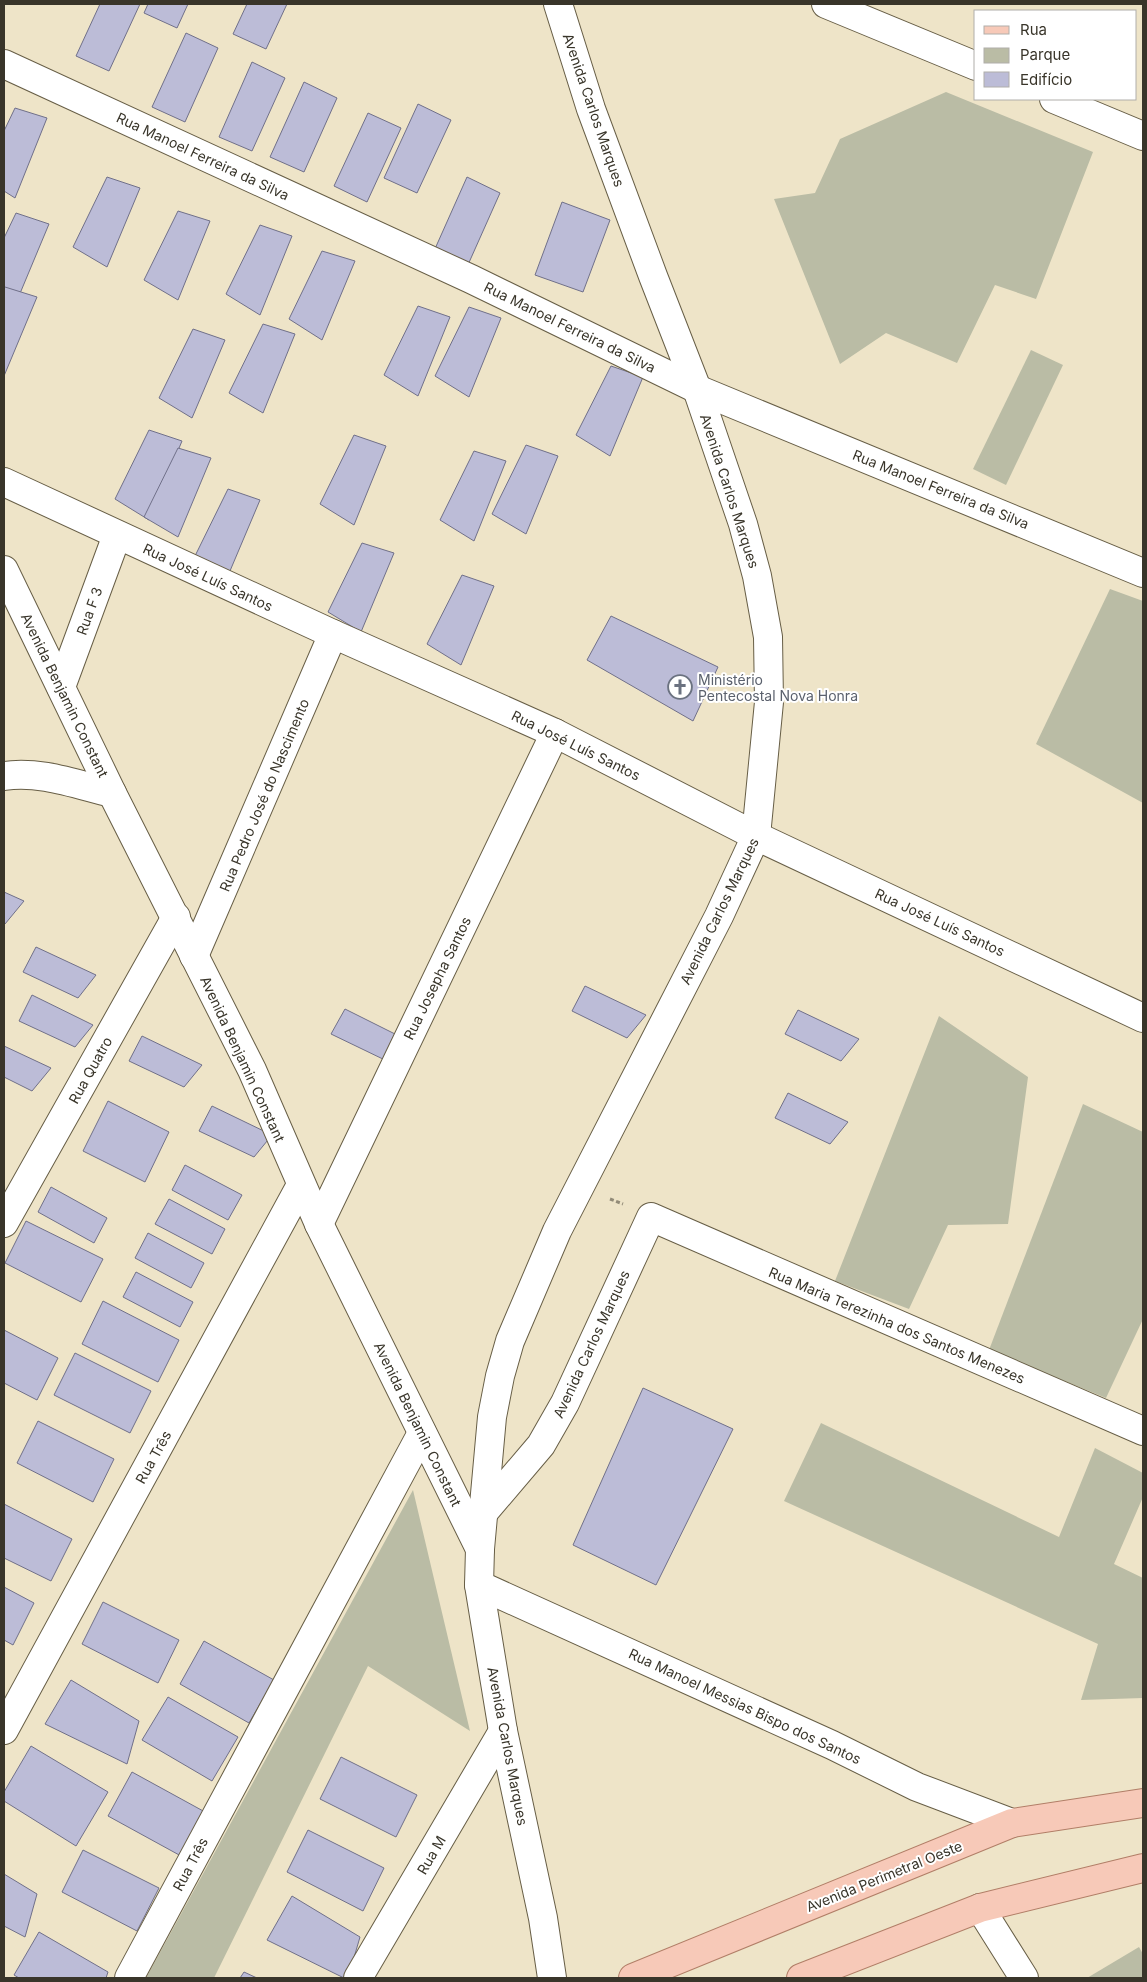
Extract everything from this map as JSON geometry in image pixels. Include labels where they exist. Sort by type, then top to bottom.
[{"type":"main road","name":"Avenida Perimetral Oeste","points":[[633,1978],[1012,1824],[1143,1803]]},
{"type":"main road","points":[[801,1978],[980,1908],[1143,1868]]},
{"type":"street","name":"Avenida Carlos Marques","points":[[552,1978],[543,1918],[503,1731],[479,1585],[480,1549],[492,1417],[500,1376],[524,1305],[557,1230],[719,916],[756,836],[769,702],[768,637],[757,576],[743,524],[697,389],[652,276],[591,109],[558,4]]},
{"type":"street","points":[[826,4],[974,65]]},
{"type":"street","name":"Rua Manoel Ferreira da Silva","points":[[4,64],[471,279],[697,389],[1143,573]]},
{"type":"street","points":[[1056,100],[1143,136]]},
{"type":"street","name":"Rua José Luís Santos","points":[[4,482],[333,634],[555,733],[756,836],[1143,1018]]},
{"type":"street","name":"Rua F 3","points":[[60,687],[117,535]]},
{"type":"street","name":"Avenida Benjamin Constant","points":[[4,570],[112,793],[252,1070],[319,1224],[480,1549]]},
{"type":"street","name":"Rua Pedro José do Nascimento","points":[[194,956],[333,634]]},
{"type":"street","name":"Rua Josepha Santos","points":[[319,1224],[555,733]]},
{"type":"street","points":[[4,776],[18,774],[36,775],[112,793]]},
{"type":"street","name":"Rua Quatro","points":[[4,1223],[176,917]]},
{"type":"street","name":"Rua Três","points":[[4,1730],[301,1185]]},
{"type":"street","name":"Avenida Carlos Marques","points":[[484,1512],[541,1445],[565,1403],[650,1217]]},
{"type":"street","name":"Rua Maria Terezinha dos Santos Menezes","points":[[650,1217],[1143,1431]]},
{"type":"street","name":"Rua Três","points":[[129,1978],[422,1433]]},
{"type":"street","name":"Rua Manoel Messias Bispo dos Santos","points":[[479,1585],[832,1745],[917,1786],[1012,1824]]},
{"type":"street","name":"Rua M","points":[[358,1978],[503,1731]]},
{"type":"street","points":[[980,1908],[1024,1978]]},
{"type":"path","points":[[581,1185],[650,1217]]},
{"type":"green space","points":[[946,92],[1093,152],[1036,299],[995,285],[957,363],[886,333],[840,364],[774,199],[815,193],[840,139]]},
{"type":"green space","points":[[1031,350],[1063,365],[1006,485],[973,469]]},
{"type":"green space","points":[[1110,589],[1143,601],[1143,803],[1036,744]]},
{"type":"green space","points":[[939,1016],[1028,1077],[1008,1224],[948,1225],[909,1309],[835,1281]]},
{"type":"green space","points":[[1083,1104],[1143,1132],[1143,1319],[1106,1398],[989,1350]]},
{"type":"green space","points":[[821,1423],[1059,1537],[1095,1448],[1143,1473],[1143,1497],[1114,1564],[1143,1578],[1143,1698],[1081,1700],[1098,1644],[784,1501]]},
{"type":"green space","points":[[413,1490],[470,1731],[368,1666],[214,1978],[146,1978]]},
{"type":"green space","points":[[1139,1947],[1143,1954],[1143,1978],[1087,1978]]},
{"type":"building","points":[[100,4],[140,4],[109,71],[76,56]]},
{"type":"building","points":[[148,4],[188,4],[177,28],[144,13]]},
{"type":"building","points":[[247,4],[287,4],[266,49],[233,34]]},
{"type":"building","points":[[186,33],[218,48],[185,122],[152,107]]},
{"type":"building","points":[[252,62],[285,78],[252,151],[219,137]]},
{"type":"building","points":[[304,82],[337,98],[304,172],[270,157]]},
{"type":"building","points":[[418,104],[451,120],[417,193],[384,178]]},
{"type":"building","points":[[15,108],[47,118],[15,198],[4,191],[4,131]]},
{"type":"building","points":[[368,113],[401,128],[367,202],[334,186]]},
{"type":"building","points":[[107,177],[140,188],[107,267],[73,247]]},
{"type":"building","points":[[467,177],[500,193],[467,267],[434,251]]},
{"type":"building","points":[[562,202],[610,220],[583,292],[535,275]]},
{"type":"building","points":[[178,211],[210,221],[178,300],[144,280]]},
{"type":"building","points":[[16,213],[49,224],[16,303],[4,295],[4,238]]},
{"type":"building","points":[[260,225],[292,236],[260,315],[226,294]]},
{"type":"building","points":[[322,251],[355,261],[322,340],[289,319]]},
{"type":"building","points":[[4,288],[37,297],[4,376]]},
{"type":"building","points":[[418,306],[450,317],[418,396],[384,375]]},
{"type":"building","points":[[469,307],[501,318],[469,397],[435,376]]},
{"type":"building","points":[[263,324],[295,334],[263,413],[229,393]]},
{"type":"building","points":[[193,329],[225,340],[192,418],[159,398]]},
{"type":"building","points":[[611,366],[643,377],[610,456],[576,435]]},
{"type":"building","points":[[149,430],[182,441],[149,520],[115,499]]},
{"type":"building","points":[[354,435],[386,446],[354,525],[320,504]]},
{"type":"building","points":[[526,445],[558,456],[526,534],[492,514]]},
{"type":"building","points":[[178,448],[211,458],[178,537],[144,517]]},
{"type":"building","points":[[474,451],[506,461],[474,541],[440,520]]},
{"type":"building","points":[[228,489],[260,500],[227,578],[194,558]]},
{"type":"building","points":[[362,543],[394,553],[361,632],[328,612]]},
{"type":"building","points":[[462,575],[494,586],[461,665],[427,644]]},
{"type":"building","points":[[611,616],[718,667],[693,721],[587,660]]},
{"type":"building","points":[[4,892],[24,901],[5,924],[4,923]]},
{"type":"building","points":[[36,947],[96,975],[78,998],[23,972]]},
{"type":"building","points":[[585,986],[646,1015],[627,1038],[572,1011]]},
{"type":"building","points":[[32,995],[93,1025],[75,1047],[19,1021]]},
{"type":"building","points":[[345,1009],[405,1039],[387,1061],[331,1034]]},
{"type":"building","points":[[798,1010],[859,1039],[841,1061],[785,1034]]},
{"type":"building","points":[[142,1036],[202,1065],[184,1087],[129,1061]]},
{"type":"building","points":[[4,1046],[51,1068],[32,1091],[4,1077]]},
{"type":"building","points":[[788,1093],[848,1122],[830,1144],[775,1118]]},
{"type":"building","points":[[108,1101],[169,1132],[145,1182],[83,1151]]},
{"type":"building","points":[[212,1106],[272,1135],[254,1157],[199,1131]]},
{"type":"building","points":[[185,1165],[242,1195],[228,1220],[172,1190]]},
{"type":"building","points":[[51,1187],[107,1218],[94,1243],[38,1212]]},
{"type":"building","points":[[169,1199],[225,1229],[212,1254],[155,1224]]},
{"type":"building","points":[[26,1221],[103,1259],[81,1302],[5,1263]]},
{"type":"building","points":[[148,1233],[204,1263],[191,1288],[135,1258]]},
{"type":"building","points":[[136,1272],[193,1302],[180,1327],[123,1297]]},
{"type":"building","points":[[103,1301],[179,1340],[158,1382],[82,1344]]},
{"type":"building","points":[[4,1330],[58,1358],[37,1400],[4,1383]]},
{"type":"building","points":[[75,1353],[151,1391],[130,1433],[54,1395]]},
{"type":"building","points":[[643,1388],[733,1429],[656,1585],[573,1545]]},
{"type":"building","points":[[38,1421],[114,1459],[93,1502],[17,1463]]},
{"type":"building","points":[[4,1504],[72,1539],[51,1581],[4,1558]]},
{"type":"building","points":[[4,1587],[34,1603],[13,1645],[4,1640]]},
{"type":"building","points":[[103,1602],[179,1640],[158,1683],[82,1644]]},
{"type":"building","points":[[204,1641],[274,1680],[249,1723],[180,1684]]},
{"type":"building","points":[[71,1680],[139,1721],[127,1764],[45,1724]]},
{"type":"building","points":[[168,1697],[238,1737],[212,1781],[142,1740]]},
{"type":"building","points":[[31,1746],[108,1792],[76,1846],[4,1801],[4,1792]]},
{"type":"building","points":[[341,1757],[417,1795],[396,1837],[320,1799]]},
{"type":"building","points":[[132,1772],[205,1812],[181,1856],[108,1816]]},
{"type":"building","points":[[308,1830],[384,1868],[363,1911],[287,1872]]},
{"type":"building","points":[[83,1850],[159,1888],[137,1931],[62,1892]]},
{"type":"building","points":[[4,1874],[37,1894],[25,1937],[4,1926]]},
{"type":"building","points":[[292,1896],[360,1937],[348,1978],[344,1978],[267,1940]]},
{"type":"building","points":[[39,1932],[108,1972],[106,1978],[19,1978],[14,1975]]},
{"type":"building","points":[[244,1972],[257,1978],[240,1978]]},
{"type":"place","name":"Ministério Pentecostal Nova Honra","points":[[680,687]]}]
